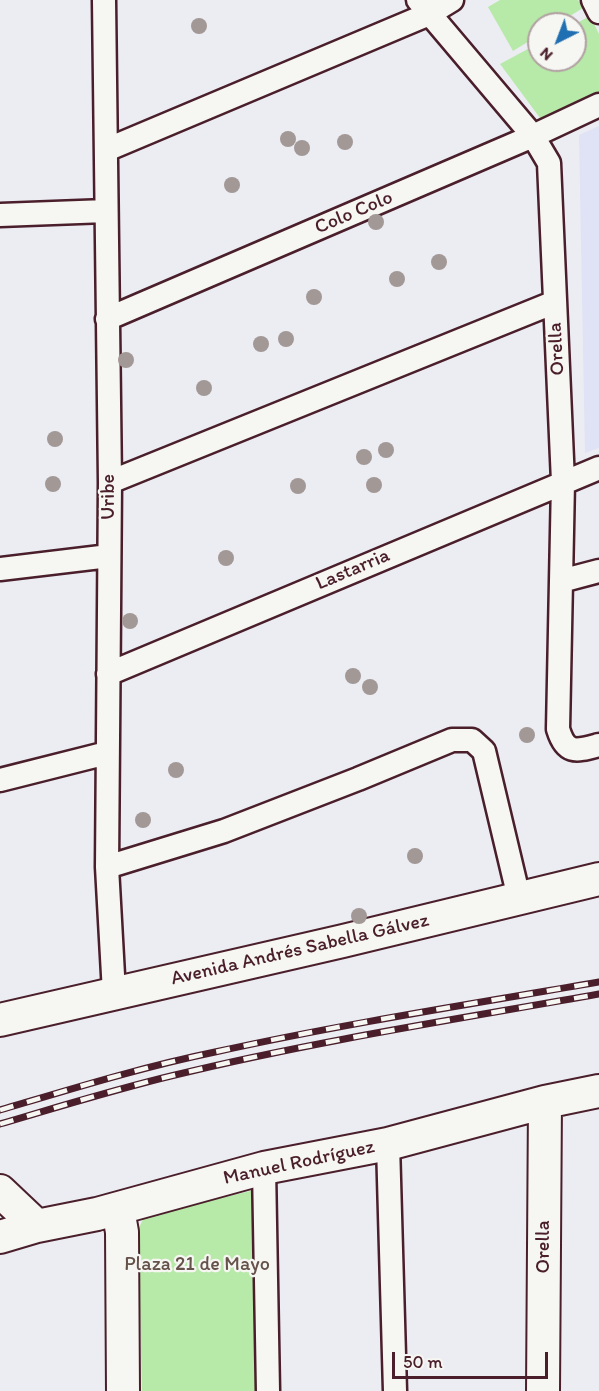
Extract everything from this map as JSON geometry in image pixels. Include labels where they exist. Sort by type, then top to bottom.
[{"type":"street","name":"Uribe","points":[[104,0],[110,482],[107,867],[114,993]]},
{"type":"street","points":[[105,150],[423,7],[452,0]]},
{"type":"street","points":[[593,0],[599,12]]},
{"type":"street","name":"Orella","points":[[423,7],[533,136],[549,163],[563,482],[557,718],[562,743],[567,748],[599,746]]},
{"type":"street","name":"Colo Colo","points":[[107,319],[533,136],[599,105]]},
{"type":"street","points":[[0,215],[106,211]]},
{"type":"street","points":[[110,482],[555,302]]},
{"type":"street","name":"Lastarria","points":[[108,674],[599,468]]},
{"type":"street","points":[[0,569],[109,556]]},
{"type":"street","points":[[561,581],[599,571]]},
{"type":"street","points":[[107,867],[224,831],[452,740],[472,740],[484,751],[487,760],[519,898]]},
{"type":"street","points":[[0,780],[107,753]]},
{"type":"street","name":"Avenida Andrés Sabella Gálvez","points":[[0,1020],[599,879]]},
{"type":"street","name":"Manuel Rodríguez","points":[[0,1237],[37,1226],[75,1220],[118,1209],[264,1168],[388,1143],[545,1102],[599,1091]]},
{"type":"street","name":"Orella","points":[[543,1391],[545,1102]]},
{"type":"street","points":[[388,1143],[395,1391]]},
{"type":"street","points":[[264,1168],[268,1391]]},
{"type":"street","points":[[0,1191],[37,1226]]},
{"type":"street","points":[[118,1209],[122,1232],[123,1391]]},
{"type":"shaded area","points":[[599,126],[599,448],[585,453],[579,135]]},
{"type":"green space","points":[[500,0],[578,0],[583,8],[576,12],[527,12],[527,42],[513,51],[488,7]]},
{"type":"green space","points":[[590,16],[599,34],[599,96],[543,122],[500,64],[527,49],[527,72],[587,72],[587,18]]},
{"type":"green space","name":"Plaza 21 de Mayo","points":[[254,1190],[257,1391],[142,1391],[138,1230],[144,1217]]},
{"type":"railway","points":[[0,1110],[134,1071],[215,1052],[359,1023],[599,982]]},
{"type":"railway","points":[[0,1124],[131,1086],[228,1063],[387,1031],[599,994]]}]
